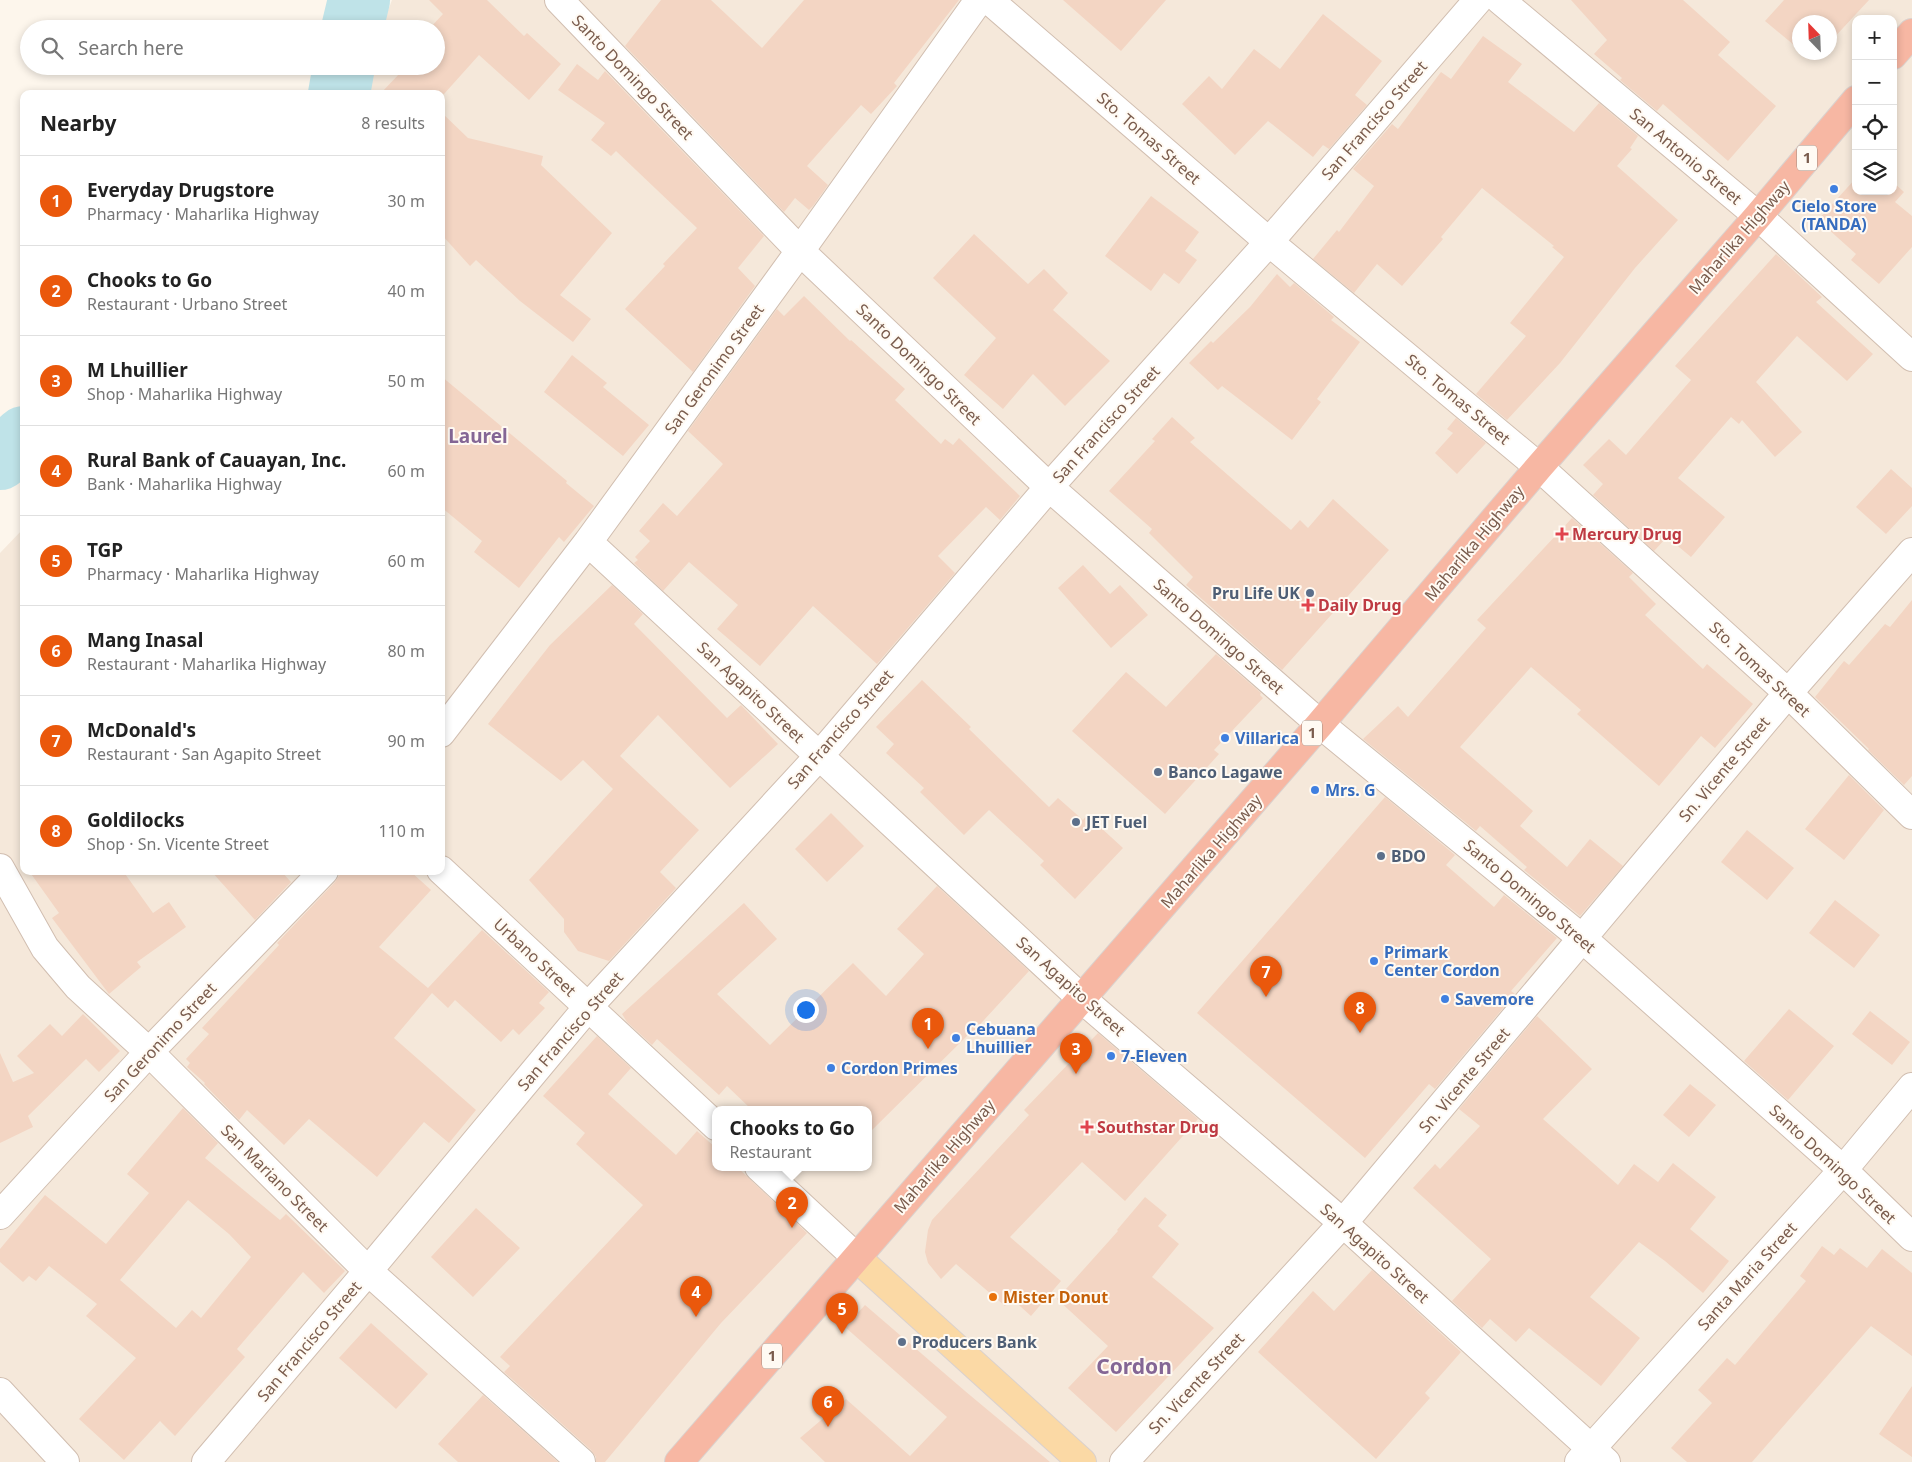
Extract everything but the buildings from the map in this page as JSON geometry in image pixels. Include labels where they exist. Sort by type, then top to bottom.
[{"type":"highway","points":[[1897,50],[1912,33]]},
{"type":"highway","name":"Maharlika Highway","points":[[679,1462],[1320,724],[1852,105]]},
{"type":"main road","points":[[857,1258],[1082,1462]]},
{"type":"street","name":"Santo Domingo Street","points":[[559,0],[800,250],[1049,487],[1320,724],[1583,939],[1843,1170],[1912,1237]]},
{"type":"street","name":"San Geronimo Street","points":[[445,729],[588,542],[979,0]]},
{"type":"street","name":"Sto. Tomas Street","points":[[989,0],[1269,242],[1539,467],[1788,693],[1912,815]]},
{"type":"street","name":"San Francisco Street","points":[[206,1462],[588,1007],[820,755],[1049,487],[1269,242],[1478,0]]},
{"type":"street","name":"San Antonio Street","points":[[1500,0],[1758,216],[1912,357]]},
{"type":"street","name":"San Agapito Street","points":[[588,542],[1082,999],[1343,1223],[1592,1457]]},
{"type":"street","name":"Sn. Vicente Street","points":[[1124,1462],[1343,1223],[1788,693],[1912,552]]},
{"type":"street","name":"San Mariano Street","points":[[0,868],[45,948],[78,987],[149,1052],[368,1271],[581,1462]]},
{"type":"street","name":"Urbano Street","points":[[445,874],[712,1122]]},
{"type":"street","name":"San Geronimo Street","points":[[0,1215],[149,1052],[320,875]]},
{"type":"street","name":"Santa Maria Street","points":[[1592,1457],[1843,1170],[1912,1087]]},
{"type":"street","points":[[763,1171],[857,1258]]},
{"type":"street","points":[[0,1392],[66,1462]]},
{"type":"shaded area","points":[[392,0],[1912,0],[1912,1462],[0,1462],[0,553],[20,532],[20,875],[445,875],[445,90],[357,90],[362,75],[445,75],[445,20],[384,20]]},
{"type":"waterway","points":[[354,20],[359,0]]},
{"type":"waterway","points":[[340,90],[342,75]]},
{"type":"waterway","points":[[0,459],[20,441]]},
{"type":"place","name":"Cielo Store (TANDA)","points":[[1834,189]]},
{"type":"place","name":"Mercury Drug","points":[[1562,534]]},
{"type":"place","name":"Pru Life UK","points":[[1310,593]]},
{"type":"place","name":"Daily Drug","points":[[1308,605]]},
{"type":"place","name":"Villarica","points":[[1225,738]]},
{"type":"place","name":"Banco Lagawe","points":[[1158,772]]},
{"type":"place","name":"Mrs. G","points":[[1315,790]]},
{"type":"place","name":"JET Fuel","points":[[1076,822]]},
{"type":"place","name":"BDO","points":[[1381,856]]},
{"type":"place","name":"Primark Center Cordon","points":[[1374,961]]},
{"type":"place","name":"McDonald's","points":[[1266,997]]},
{"type":"place","name":"Savemore","points":[[1445,999]]},
{"type":"place","name":"Goldilocks","points":[[1360,1033]]},
{"type":"place","name":"Cebuana Lhuillier","points":[[956,1038]]},
{"type":"place","name":"Everyday Drugstore","points":[[928,1049]]},
{"type":"place","name":"7-Eleven","points":[[1111,1056]]},
{"type":"place","name":"Cordon Primes","points":[[831,1068]]},
{"type":"place","name":"M Lhuillier","points":[[1076,1074]]},
{"type":"place","name":"Southstar Drug","points":[[1087,1127]]},
{"type":"place","name":"Chooks to Go","points":[[792,1228]]},
{"type":"place","name":"Mister Donut","points":[[993,1297]]},
{"type":"place","name":"Rural Bank of Cauayan, Inc.","points":[[696,1317]]},
{"type":"place","name":"TGP","points":[[842,1334]]},
{"type":"place","name":"Producers Bank","points":[[902,1342]]},
{"type":"place","name":"Mang Inasal","points":[[828,1427]]},
{"type":"district","name":"Laurel","points":[[478,436]]},
{"type":"district","name":"Cordon","points":[[1134,1367]]}]
